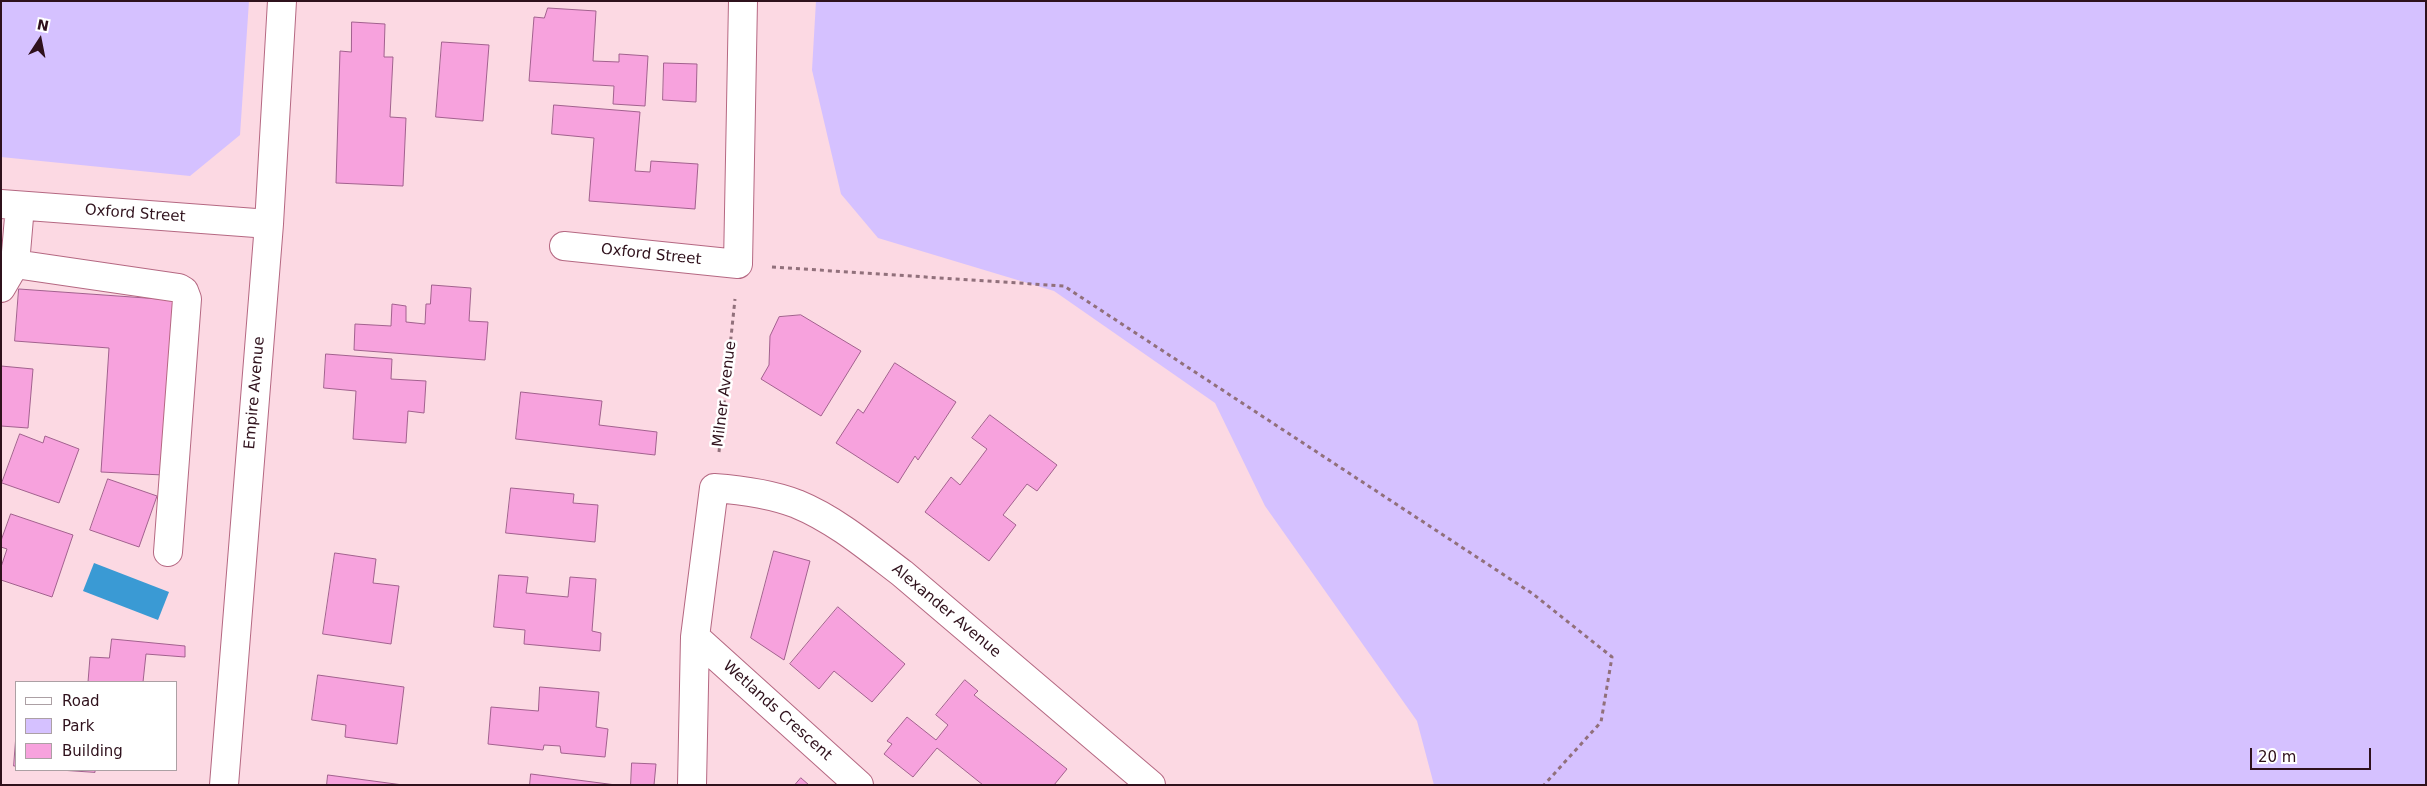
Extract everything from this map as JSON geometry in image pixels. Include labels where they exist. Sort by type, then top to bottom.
[{"type":"street","name":"Empire Avenue","points":[[224,785],[269,224],[282,1]]},
{"type":"street","points":[[738,264],[743,1]]},
{"type":"street","name":"Oxford Street","points":[[10,205],[269,224]]},
{"type":"street","points":[[1,288],[15,264],[10,205]]},
{"type":"street","name":"Oxford Street","points":[[564,246],[738,264]]},
{"type":"street","points":[[15,264],[170,286],[179,288],[184,292],[187,300],[168,552]]},
{"type":"street","points":[[692,785],[695,637],[714,488]]},
{"type":"street","name":"Alexander Avenue","points":[[714,488],[766,495],[798,504],[867,547],[917,586],[1151,785]]},
{"type":"street","name":"Wetlands Crescent","points":[[695,637],[859,785]]},
{"type":"path","name":"Milner Avenue","points":[[714,488],[730,357],[738,264]]},
{"type":"path","points":[[738,264],[1064,286],[1533,594],[1612,657],[1602,722],[1544,785]]},
{"type":"green space","points":[[1,1],[249,1],[240,135],[190,176],[1,157]]},
{"type":"green space","points":[[816,1],[2426,1],[2426,785],[1434,785],[1417,721],[1265,506],[1215,403],[1054,291],[878,238],[841,194],[812,70]]},
{"type":"water","points":[[94,563],[169,592],[158,620],[83,591]]},
{"type":"building","points":[[548,8],[596,11],[593,61],[619,62],[619,54],[648,56],[645,106],[613,104],[614,86],[529,81],[534,17],[544,18]]},
{"type":"building","points":[[352,22],[385,24],[384,57],[393,57],[390,117],[406,118],[403,186],[336,183],[340,51],[351,52]]},
{"type":"building","points":[[442,42],[489,45],[483,121],[436,117]]},
{"type":"building","points":[[664,63],[697,64],[696,102],[663,100]]},
{"type":"building","points":[[554,105],[640,112],[635,171],[650,172],[651,161],[698,164],[695,209],[589,201],[594,138],[552,134]]},
{"type":"building","points":[[432,285],[471,288],[469,321],[488,322],[485,360],[354,350],[355,324],[391,326],[392,304],[406,306],[406,322],[425,324],[426,304],[430,304]]},
{"type":"building","points":[[19,289],[174,300],[163,475],[101,472],[109,348],[15,341]]},
{"type":"building","points":[[801,315],[861,351],[821,416],[761,379],[769,365],[770,336],[779,317]]},
{"type":"building","points":[[326,354],[392,359],[391,379],[426,381],[424,413],[408,411],[406,443],[353,439],[356,391],[324,388]]},
{"type":"building","points":[[895,363],[956,402],[918,460],[915,456],[898,483],[836,443],[858,409],[863,413]]},
{"type":"building","points":[[1,366],[33,369],[28,428],[1,426]]},
{"type":"building","points":[[521,392],[602,401],[599,425],[657,432],[655,455],[516,439]]},
{"type":"building","points":[[990,415],[1057,465],[1037,491],[1027,484],[1003,515],[1016,525],[989,561],[925,512],[951,477],[960,485],[987,449],[972,438]]},
{"type":"building","points":[[20,434],[43,443],[45,436],[79,449],[59,503],[2,483]]},
{"type":"building","points":[[108,479],[157,496],[139,547],[90,530]]},
{"type":"building","points":[[511,488],[574,494],[573,503],[598,505],[595,542],[506,533]]},
{"type":"building","points":[[11,514],[73,535],[52,597],[1,580],[1,567],[7,549],[1,547],[1,541]]},
{"type":"building","points":[[774,551],[810,561],[784,660],[751,638]]},
{"type":"building","points":[[335,553],[376,559],[373,583],[399,586],[391,644],[323,634]]},
{"type":"building","points":[[499,575],[528,577],[526,593],[568,597],[570,577],[596,579],[592,631],[601,633],[600,651],[524,644],[525,630],[494,627]]},
{"type":"building","points":[[838,607],[905,664],[872,702],[834,671],[819,689],[790,664]]},
{"type":"building","points":[[112,639],[185,646],[185,657],[146,654],[143,681],[88,681],[90,657],[109,658]]},
{"type":"building","points":[[318,675],[404,687],[397,744],[345,737],[346,725],[312,720]]},
{"type":"building","points":[[965,680],[978,691],[974,695],[1067,769],[1054,785],[983,785],[937,748],[913,777],[884,754],[892,744],[887,741],[907,717],[936,740],[948,725],[936,715]]},
{"type":"building","points":[[540,687],[599,692],[596,727],[608,729],[605,757],[561,753],[560,746],[544,745],[543,750],[488,744],[491,707],[538,711]]},
{"type":"building","points":[[632,763],[656,764],[654,785],[631,785]]},
{"type":"building","points":[[531,774],[616,785],[530,785]]},
{"type":"building","points":[[328,775],[403,785],[327,785]]},
{"type":"building","points":[[801,778],[809,785],[795,785]]}]
